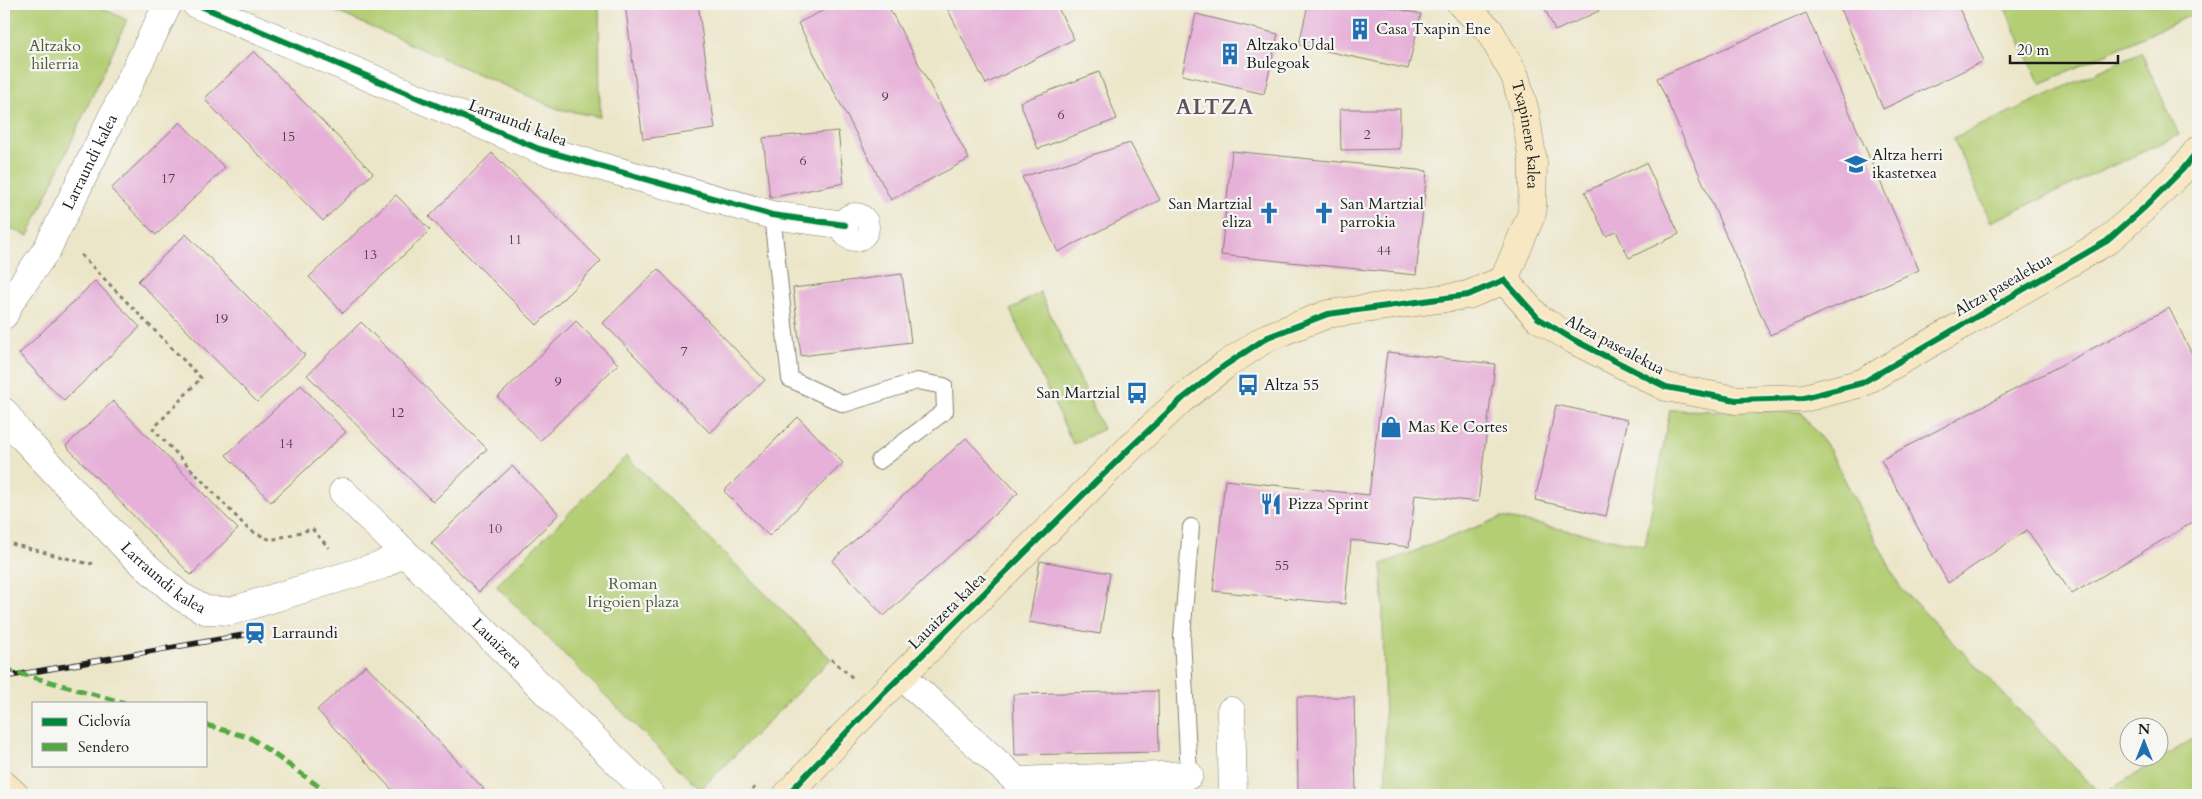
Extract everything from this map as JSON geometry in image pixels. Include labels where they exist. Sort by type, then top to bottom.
[{"type":"street","name":"Larraundi kalea","points":[[4,315],[10,302],[46,249],[168,4]]},
{"type":"street","name":"Larraundi kalea","points":[[196,4],[539,148],[772,215],[844,225]]},
{"type":"street","name":"Txapinene kalea","points":[[1461,4],[1489,30],[1515,76],[1528,129],[1533,162],[1532,214],[1504,280]]},
{"type":"street","name":"Altza pasealekua","points":[[1504,280],[1538,318],[1574,340],[1666,388],[1736,400],[1804,398],[1862,383],[2107,241],[2146,206],[2183,169],[2198,150]]},
{"type":"street","name":"Lauaizeta kalea","points":[[787,795],[902,676],[1129,449],[1182,399],[1224,366],[1268,337],[1328,314],[1468,294],[1504,280]]},
{"type":"street","name":"Larraundi kalea","points":[[4,412],[19,433],[131,553],[180,596],[205,610],[231,611],[382,565],[404,552]]},
{"type":"street","name":"Lauaizeta","points":[[343,492],[651,795]]},
{"type":"street","points":[[902,676],[1017,781],[1189,775]]},
{"type":"street","points":[[1231,711],[1233,795]]},
{"type":"street","points":[[4,785],[16,795]]},
{"type":"lane","points":[[772,215],[790,378],[844,404],[917,381],[944,386],[945,411],[879,461]]},
{"type":"lane","points":[[1189,775],[1182,637],[1191,527]]},
{"type":"path","points":[[56,230],[202,378],[153,429],[249,530],[271,540],[312,529],[333,552]]},
{"type":"path","points":[[4,542],[89,564],[131,553]]},
{"type":"path","points":[[831,659],[856,681]]},
{"type":"green space","name":"Altzako hilerria","points":[[4,4],[93,4],[127,20],[28,236],[4,225]]},
{"type":"green space","points":[[319,4],[599,4],[600,117],[558,109]]},
{"type":"green space","points":[[2003,4],[2198,4],[2198,12],[2040,84]]},
{"type":"green space","points":[[2141,52],[2179,135],[1991,222],[1953,138]]},
{"type":"green space","points":[[1040,292],[1103,429],[1073,444],[1010,310]]},
{"type":"green space","points":[[1670,410],[1801,412],[1829,449],[1900,587],[2101,795],[1386,795],[1382,564],[1502,517],[1645,546]]},
{"type":"green space","name":"Roman Irigoien plaza","points":[[626,456],[831,659],[700,790],[496,586]]},
{"type":"green space","points":[[2198,736],[2198,795],[2101,795],[2149,766],[2170,766],[2170,753]]},
{"type":"building","points":[[625,4],[698,4],[715,129],[643,139]]},
{"type":"building","points":[[836,4],[887,4],[969,159],[891,200],[798,23]]},
{"type":"building","points":[[945,4],[1056,4],[1074,39],[986,84]]},
{"type":"building","name":"Casa Txapin Ene","points":[[1308,4],[1374,4],[1421,14],[1408,69],[1299,45]]},
{"type":"building","points":[[1543,4],[1595,4],[1599,11],[1555,31]]},
{"type":"building","points":[[1839,4],[1957,4],[1984,61],[1883,109]]},
{"type":"building","points":[[1806,13],[1919,270],[1770,335],[1657,78]]},
{"type":"building","name":"Altzako Udal Bulegoak","points":[[1196,14],[1278,34],[1264,94],[1182,75]]},
{"type":"building","points":[[254,51],[373,173],[323,221],[204,99]]},
{"type":"building","points":[[1099,72],[1117,119],[1038,149],[1020,102]]},
{"type":"building","points":[[1340,109],[1400,109],[1400,149],[1341,150]]},
{"type":"building","points":[[180,122],[225,168],[156,235],[111,189]]},
{"type":"building","points":[[838,131],[844,183],[770,198],[763,138]]},
{"type":"building","points":[[1130,143],[1160,200],[1058,252],[1022,177]]},
{"type":"building","name":"San Martzial parrokia","points":[[1232,151],[1427,171],[1416,275],[1221,255]]},
{"type":"building","points":[[492,153],[601,261],[537,325],[429,217]]},
{"type":"building","points":[[1646,163],[1679,234],[1629,258],[1616,231],[1606,236],[1585,192]]},
{"type":"building","points":[[396,195],[430,230],[343,313],[309,277]]},
{"type":"building","points":[[186,234],[305,355],[257,402],[138,281]]},
{"type":"building","points":[[658,269],[765,380],[710,433],[603,323]]},
{"type":"building","points":[[902,274],[911,342],[801,356],[793,288]]},
{"type":"building","points":[[95,281],[140,327],[64,401],[19,354]]},
{"type":"building","points":[[2169,308],[2198,366],[2198,519],[2072,594],[2027,530],[1948,583],[1881,460]]},
{"type":"building","points":[[576,321],[618,364],[540,441],[498,397]]},
{"type":"building","points":[[361,322],[487,449],[433,502],[307,375]]},
{"type":"building","points":[[1387,352],[1495,364],[1478,502],[1415,495],[1409,547],[1351,540],[1345,604],[1213,591],[1225,480],[1369,495]]},
{"type":"building","points":[[301,385],[346,432],[271,502],[226,455]]},
{"type":"building","points":[[113,401],[238,529],[191,575],[66,446]]},
{"type":"building","points":[[1556,405],[1628,420],[1606,516],[1535,500]]},
{"type":"building","points":[[798,417],[843,463],[769,536],[724,491]]},
{"type":"building","points":[[966,438],[1018,493],[884,616],[832,561]]},
{"type":"building","points":[[512,466],[559,514],[479,592],[431,543]]},
{"type":"building","points":[[1040,561],[1110,573],[1100,634],[1029,622]]},
{"type":"building","points":[[366,665],[484,789],[477,795],[397,795],[317,710]]},
{"type":"building","points":[[1158,691],[1159,752],[1015,755],[1013,694]]},
{"type":"building","points":[[1297,697],[1354,697],[1356,795],[1298,795]]},
{"type":"railway","points":[[4,677],[255,633]]},
{"type":"marked path","points":[[4,669],[121,702]]},
{"type":"marked path","points":[[208,726],[251,738],[331,795]]},
{"type":"cycle path","points":[[196,4],[539,149],[772,215],[845,225]]},
{"type":"cycle path","points":[[787,795],[884,693],[1129,449],[1182,399],[1224,366],[1268,337],[1328,314],[1468,295],[1504,280],[1538,318],[1574,340],[1666,387],[1736,400],[1804,398],[1862,383],[2107,241],[2146,206],[2183,169],[2198,150]]},
{"type":"place","name":"Casa Txapin Ene","points":[[1360,29]]},
{"type":"place","name":"Altzako Udal Bulegoak","points":[[1230,54]]},
{"type":"place","name":"Altza herri ikastetxea","points":[[1856,164]]},
{"type":"place","name":"San Martzial eliza","points":[[1269,213]]},
{"type":"place","name":"San Martzial parrokia","points":[[1324,213]]},
{"type":"place","name":"Altza 55","points":[[1248,385]]},
{"type":"place","name":"San Martzial","points":[[1137,393]]},
{"type":"place","name":"Mas Ke Cortes","points":[[1391,427]]},
{"type":"place","name":"Pizza Sprint","points":[[1271,504]]},
{"type":"place","name":"Larraundi","points":[[255,633]]},
{"type":"district","name":"ALTZA","points":[[1215,107]]}]
